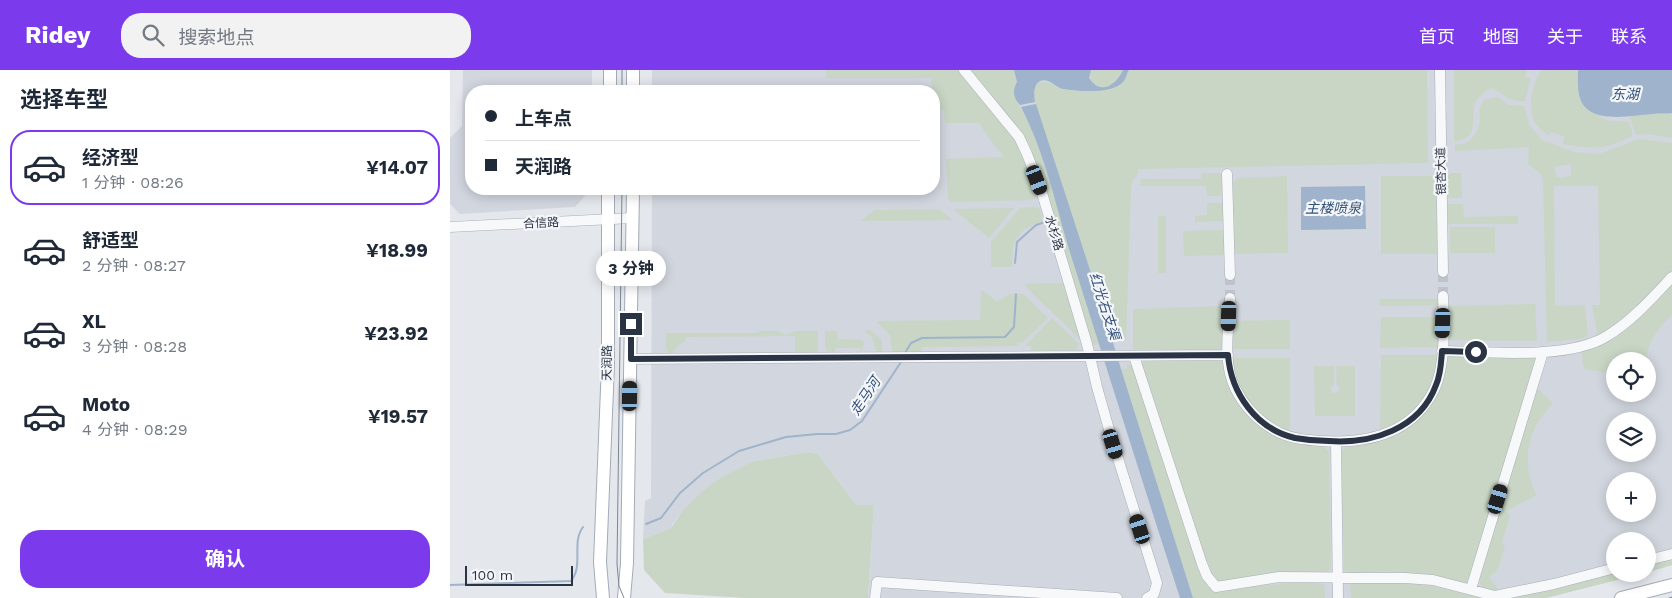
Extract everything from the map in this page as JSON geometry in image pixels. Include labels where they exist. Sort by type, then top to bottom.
[{"type":"main road","points":[[610,70],[610,85]]},
{"type":"main road","points":[[633,70],[633,85]]},
{"type":"main road","name":"天润路","points":[[603,598],[600,562],[608,364],[608,195]]},
{"type":"main road","name":"天润路","points":[[624,598],[627,562],[633,195]]},
{"type":"main road","points":[[1621,598],[1672,585]]},
{"type":"street","name":"水杉路","points":[[964,70],[1019,137],[1028,154],[1042,193],[1096,356],[1097,387],[1114,448],[1157,583],[1154,594],[1147,598]]},
{"type":"street","name":"银杏大道","points":[[1440,70],[1443,272]]},
{"type":"street","points":[[1227,174],[1230,275]]},
{"type":"street","name":"合信路","points":[[450,227],[632,218]]},
{"type":"street","points":[[1442,351],[1543,352],[1583,347],[1606,338],[1630,320],[1672,277]]},
{"type":"street","points":[[1230,298],[1229,369],[1235,388],[1248,408],[1274,429],[1295,438],[1336,442],[1377,438],[1410,419],[1421,410],[1433,392],[1441,367],[1443,296]]},
{"type":"street","points":[[1471,590],[1543,352]]},
{"type":"street","points":[[631,359],[1228,355]]},
{"type":"street","points":[[1134,356],[1202,564],[1211,582],[1216,587],[1279,578],[1405,578],[1432,580],[1495,596],[1606,570]]},
{"type":"street","points":[[1336,442],[1338,598]]},
{"type":"street","points":[[1656,558],[1672,554]]},
{"type":"street","points":[[875,598],[877,582],[1117,598]]},
{"type":"shaded area","points":[[463,70],[592,70],[592,85],[465,85],[465,195],[586,195],[575,207],[460,214],[450,204],[450,138],[462,126]]},
{"type":"shaded area","points":[[652,70],[1672,70],[1672,565],[1656,570],[1656,532],[1606,532],[1606,582],[1609,582],[1546,598],[868,598],[874,505],[856,505],[818,454],[808,452],[754,461],[694,499],[683,510],[671,528],[643,539],[645,501],[651,498],[652,195],[940,195],[940,85],[652,85]]},
{"type":"green space","points":[[826,70],[960,70],[1017,142],[1026,159],[1038,196],[1031,200],[951,202],[948,199],[946,159],[1004,157],[979,123],[945,123],[944,110],[940,110],[940,85],[932,85],[931,78],[826,78]]},
{"type":"green space","points":[[969,70],[1014,70],[1017,82],[1014,97],[1032,128],[1099,344],[1091,345],[1037,168]]},
{"type":"green space","points":[[1091,70],[1123,70],[1112,84],[1103,87],[1098,86],[1089,78]]},
{"type":"green space","points":[[1129,70],[1427,70],[1428,163],[1138,169],[1138,174],[1133,180],[1131,187],[1126,340],[1113,338],[1039,117],[1033,93],[1038,83],[1042,82],[1063,89],[1105,90],[1124,81]]},
{"type":"green space","points":[[1454,70],[1527,70],[1525,77],[1531,78],[1525,101],[1513,100],[1491,88],[1476,101],[1472,131],[1469,136],[1463,140],[1454,141]]},
{"type":"green space","points":[[1541,70],[1578,70],[1579,94],[1587,109],[1604,115],[1600,117],[1606,120],[1628,121],[1632,136],[1613,144],[1590,148],[1562,144],[1565,137],[1551,132],[1548,135],[1535,122],[1531,105],[1534,87]]},
{"type":"green space","points":[[1498,97],[1508,105],[1524,106],[1530,126],[1542,140],[1574,152],[1599,154],[1639,139],[1672,143],[1672,270],[1627,316],[1599,336],[1597,334],[1592,305],[1600,305],[1598,186],[1554,186],[1555,306],[1585,305],[1588,336],[1580,339],[1547,342],[1543,180],[1540,173],[1528,164],[1529,147],[1455,151],[1455,145],[1469,141],[1475,134],[1480,119],[1479,108],[1484,100]],"holes":[[[1571,164],[1571,176],[1557,178],[1554,167]]]},
{"type":"green space","points":[[1672,113],[1672,138],[1649,134],[1636,135],[1629,116]]},
{"type":"green space","points":[[1202,173],[1223,173],[1224,196],[1207,196],[1206,186],[1140,186],[1141,179],[1201,179]]},
{"type":"green space","points":[[1448,173],[1461,173],[1462,198],[1448,198]]},
{"type":"green space","points":[[1287,176],[1288,253],[1233,254],[1231,188],[1233,182],[1239,178]]},
{"type":"green space","points":[[1381,176],[1432,176],[1435,180],[1438,254],[1381,254]]},
{"type":"green space","points":[[1207,203],[1224,203],[1225,221],[1195,222],[1195,216],[1207,215]]},
{"type":"green space","points":[[1448,204],[1463,204],[1464,217],[1518,216],[1518,224],[1448,224]]},
{"type":"green space","points":[[1014,208],[989,238],[953,209]]},
{"type":"green space","points":[[1020,208],[1039,208],[1043,221],[1027,228],[1017,237],[1013,250],[1012,267],[991,267],[991,242]]},
{"type":"green space","points":[[939,209],[953,220],[860,221],[875,210]]},
{"type":"green space","points":[[1158,216],[1166,216],[1166,273],[1158,273]]},
{"type":"green space","points":[[1450,227],[1495,227],[1495,253],[1450,253]]},
{"type":"green space","points":[[1226,230],[1226,255],[1184,256],[1183,231]]},
{"type":"green space","points":[[1064,283],[1081,340],[1025,286],[1025,284]]},
{"type":"green space","points":[[1672,284],[1672,315],[1654,336],[1648,352],[1606,352],[1606,373],[1584,369],[1581,351],[1616,337]]},
{"type":"green space","points":[[981,291],[984,291],[997,302],[1009,294],[1023,294],[1048,318],[1023,342],[1017,343],[1017,346],[922,347],[921,352],[892,352],[890,335],[878,321],[980,320]]},
{"type":"green space","points":[[1380,299],[1439,299],[1439,305],[1380,306]]},
{"type":"green space","points":[[1535,304],[1537,341],[1449,340],[1447,336],[1449,306]]},
{"type":"green space","points":[[1223,306],[1224,342],[1222,348],[1218,350],[1133,350],[1133,309]]},
{"type":"green space","points":[[1381,317],[1437,317],[1438,347],[1380,348]]},
{"type":"green space","points":[[1052,318],[1079,344],[1076,350],[1031,351],[1031,346],[1025,346]]},
{"type":"green space","points":[[1290,320],[1290,349],[1232,349],[1231,321]]},
{"type":"green space","points":[[870,330],[882,340],[882,353],[878,353],[872,337],[864,331]]},
{"type":"green space","points":[[759,331],[778,331],[785,335],[796,331],[818,331],[818,351],[816,353],[795,352],[795,336],[685,337],[685,342],[678,345],[672,354],[669,354],[666,347],[666,333],[759,333]]},
{"type":"green space","points":[[825,331],[837,331],[838,339],[862,340],[864,344],[861,353],[860,348],[835,348],[835,353],[829,353],[825,347]]},
{"type":"green space","points":[[1381,355],[1438,355],[1431,384],[1421,403],[1405,417],[1380,433]]},
{"type":"green space","points":[[1448,356],[1535,356],[1537,360],[1471,580],[1467,583],[1419,574],[1387,571],[1350,573],[1344,570],[1341,453],[1345,448],[1381,440],[1405,430],[1424,414],[1435,398]]},
{"type":"green space","points":[[1219,358],[1222,361],[1234,395],[1246,413],[1263,429],[1296,444],[1317,445],[1329,451],[1331,569],[1324,573],[1222,583],[1217,581],[1210,572],[1142,364],[1144,360]]},
{"type":"green space","points":[[1233,358],[1290,358],[1290,433],[1268,422],[1248,402],[1239,385]]},
{"type":"green space","points":[[1126,365],[1133,365],[1206,581],[1246,587],[1303,582],[1324,584],[1325,598],[1193,598],[1121,369],[1127,369]]},
{"type":"green space","points":[[1314,366],[1334,366],[1334,386],[1331,386],[1332,393],[1339,392],[1336,366],[1355,366],[1355,416],[1315,416]]},
{"type":"green space","points":[[1537,388],[1553,403],[1538,422],[1529,449],[1528,468],[1537,495],[1506,511],[1510,516],[1502,542],[1505,546],[1497,571],[1489,577],[1499,591],[1486,590],[1481,587],[1479,577]]},
{"type":"green space","points":[[808,452],[818,454],[856,505],[874,505],[868,598],[745,598],[665,593],[644,570],[643,539],[671,528],[683,510],[714,482],[754,461]]},
{"type":"green space","points":[[1672,559],[1672,565],[1656,570],[1656,563]]},
{"type":"green space","points":[[1606,575],[1606,582],[1609,582],[1546,598],[1512,598]]},
{"type":"green space","points":[[1350,582],[1418,583],[1483,598],[1351,598]]},
{"type":"water","points":[[1014,70],[1091,70],[1089,78],[1098,86],[1103,87],[1112,84],[1123,70],[1129,70],[1124,81],[1119,85],[1104,90],[1063,89],[1043,80],[1037,84],[1034,94],[1035,102],[1020,105],[1014,94],[1017,82]]},
{"type":"water","name":"东湖","points":[[1578,70],[1672,70],[1672,113],[1614,117],[1594,113],[1586,108],[1581,101],[1578,90]]},
{"type":"water","points":[[1036,104],[1106,319],[1193,598],[1180,598],[1074,265],[1045,165],[1021,107]]},
{"type":"water","name":"主楼喷泉","points":[[1365,186],[1366,229],[1301,230],[1301,187]]},
{"type":"waterway","name":"走马河","points":[[1015,263],[1017,242],[1036,225],[1045,222]]},
{"type":"waterway","name":"走马河","points":[[905,353],[911,343],[922,338],[1005,337],[1014,327],[1016,294]]},
{"type":"waterway","name":"走马河","points":[[646,524],[661,518],[680,493],[703,473],[739,451],[786,437],[836,434],[850,430],[862,421],[901,362]]},
{"type":"waterway","name":"走马河","points":[[450,585],[571,581],[577,568],[578,540],[583,527]]},
{"type":"tunnel","points":[[1443,272],[1443,296]]},
{"type":"tunnel","points":[[1230,275],[1230,298]]},
{"type":"tram line","points":[[622,70],[622,85]]},
{"type":"tram line","points":[[622,195],[617,564],[619,586],[624,598]]},
{"type":"route","points":[[631,324],[631,359],[1228,355],[1229,369],[1235,388],[1248,408],[1264,424],[1282,434],[1295,438],[1336,442],[1377,438],[1402,426],[1421,410],[1433,392],[1441,367],[1442,351],[1476,352]]},
{"type":"water label","name":"红光右支渠","points":[[1105,306]]}]
